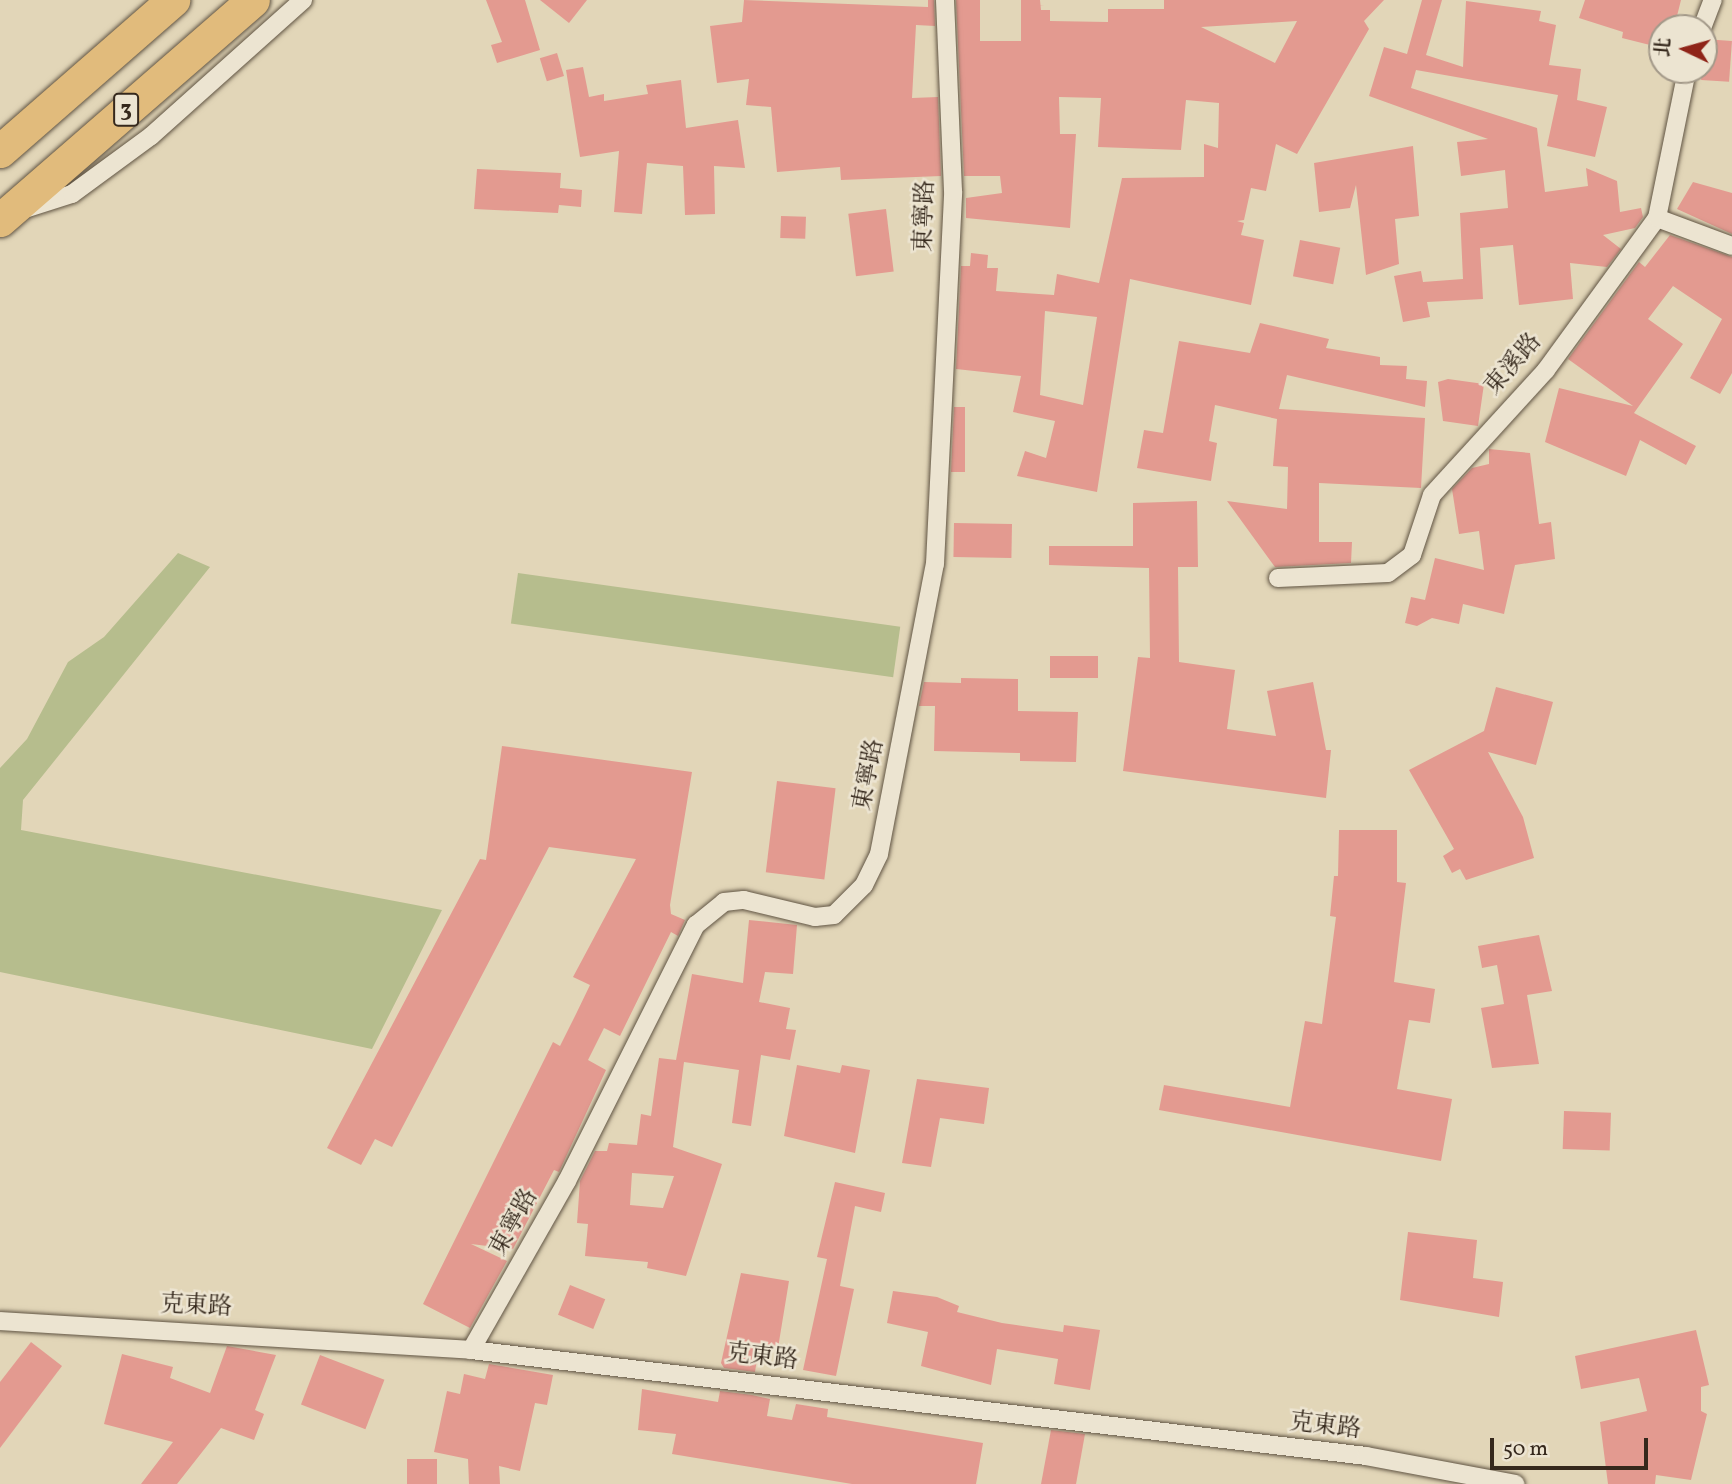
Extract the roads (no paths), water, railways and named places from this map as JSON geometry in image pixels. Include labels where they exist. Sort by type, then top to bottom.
[{"type":"highway","name":"3","points":[[0,151],[173,0]]},
{"type":"highway","name":"3","points":[[0,220],[253,0]]},
{"type":"street","points":[[0,234],[33,204],[72,194],[151,136],[303,0]]},
{"type":"street","name":"東寧路","points":[[471,1350],[567,1181],[696,925],[724,902],[744,900],[815,917],[834,915],[864,885],[879,855],[937,540],[953,191],[945,0]]},
{"type":"street","name":"東溪路","points":[[1278,578],[1388,573],[1412,555],[1432,495],[1546,370],[1657,218],[1684,84]]},
{"type":"street","points":[[1657,218],[1732,246]]},
{"type":"street","name":"克東路","points":[[0,1321],[471,1350],[1366,1456],[1515,1484]]}]
